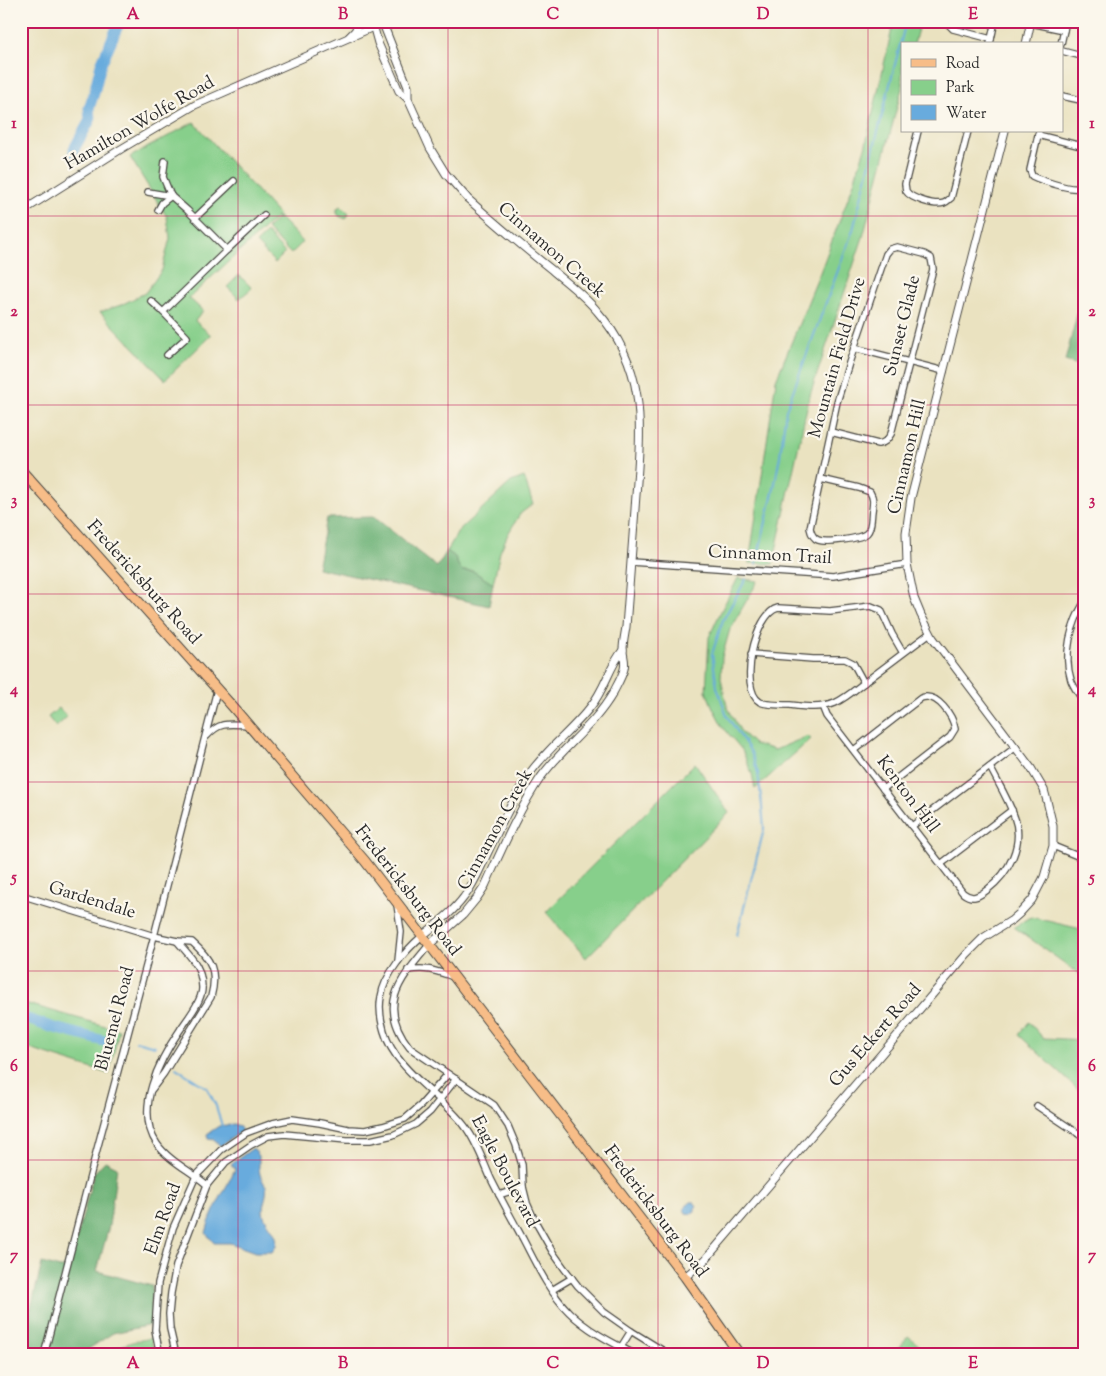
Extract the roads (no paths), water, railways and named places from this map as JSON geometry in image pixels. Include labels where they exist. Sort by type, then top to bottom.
[{"type":"main road","name":"Fredericksburg Road","points":[[21,470],[249,726],[365,861],[685,1277],[740,1355]]},
{"type":"street","points":[[346,40],[355,31],[360,21]]},
{"type":"street","points":[[947,22],[953,29],[990,42],[995,21]]},
{"type":"street","points":[[1061,42],[1066,21]]},
{"type":"street","name":"Hamilton Wolfe Road","points":[[21,212],[195,105],[346,40],[373,24],[384,22]]},
{"type":"street","name":"Cinnamon Creek","points":[[384,22],[408,87],[408,99],[438,163],[456,187],[468,199],[583,296],[606,320],[626,356],[634,382],[639,412],[639,452],[623,650],[624,670],[605,706],[543,774],[527,798],[477,898],[463,915],[429,945]]},
{"type":"street","points":[[1026,42],[1031,22],[1064,30]]},
{"type":"street","name":"Cinnamon Creek","points":[[373,24],[378,43],[399,91],[408,99]]},
{"type":"street","points":[[1064,52],[1085,57]]},
{"type":"street","points":[[1064,96],[1085,101]]},
{"type":"street","points":[[918,132],[905,184],[906,191],[914,198],[937,204],[946,202],[951,198],[968,132]]},
{"type":"street","name":"Cinnamon Hill","points":[[1005,132],[908,516],[906,533],[907,564],[914,598],[930,633],[1016,747],[1044,790],[1050,813],[1054,846]]},
{"type":"street","points":[[1085,147],[1038,133],[1030,170],[1032,176],[1042,181],[1073,189],[1085,184]]},
{"type":"street","points":[[165,161],[163,177],[171,196],[196,218],[227,250]]},
{"type":"street","points":[[196,218],[234,181]]},
{"type":"street","points":[[148,192],[171,196]]},
{"type":"street","points":[[158,210],[162,203],[171,196]]},
{"type":"street","points":[[163,312],[264,215]]},
{"type":"street","name":"Sunset Glade","points":[[831,432],[878,444],[885,442],[891,434],[933,265],[928,255],[896,247],[890,249]]},
{"type":"street","name":"Mountain Field Drive","points":[[821,479],[870,492],[874,500],[870,529],[863,537],[817,540],[810,528],[837,402],[886,254],[890,249]]},
{"type":"street","points":[[151,300],[187,337],[168,355]]},
{"type":"street","points":[[854,348],[944,371]]},
{"type":"street","name":"Cinnamon Trail","points":[[630,562],[833,576],[907,564]]},
{"type":"street","points":[[1085,602],[1078,612],[1068,647],[1068,665],[1071,680],[1085,703]]},
{"type":"street","points":[[903,653],[881,610],[877,608],[871,606],[830,611],[773,609],[758,632],[751,654],[750,680],[752,690],[758,701],[762,703],[823,706],[834,703],[842,699],[930,633]]},
{"type":"street","name":"Cinnamon Creek","points":[[422,936],[454,909],[464,897],[480,870],[505,816],[529,774],[548,750],[588,710],[608,680],[614,661],[623,650]]},
{"type":"street","points":[[751,654],[845,659],[853,663],[864,682]]},
{"type":"street","points":[[608,680],[618,684]]},
{"type":"street","name":"Bluemel Road","points":[[44,1355],[217,690]]},
{"type":"street","points":[[854,750],[921,698],[929,696],[934,698],[946,710],[954,724],[954,733],[883,789]]},
{"type":"street","name":"Kenton Hill","points":[[823,706],[827,716],[963,893],[968,896],[977,896],[1001,878],[1013,857],[1017,836],[1012,810]]},
{"type":"street","points":[[206,738],[217,727],[226,724],[249,726]]},
{"type":"street","points":[[912,826],[1016,747]]},
{"type":"street","points":[[941,864],[1012,810],[990,767]]},
{"type":"street","points":[[1054,846],[1080,857],[1085,845]]},
{"type":"street","name":"Gus Eckert Road","points":[[685,1277],[705,1260],[967,954],[982,938],[1012,920],[1027,906],[1040,886],[1054,846]]},
{"type":"street","points":[[480,870],[490,875]]},
{"type":"street","name":"Gardendale","points":[[21,895],[154,936],[192,942],[211,963],[214,975],[211,997],[152,1089]]},
{"type":"street","points":[[397,903],[401,932],[398,962]]},
{"type":"street","name":"Eagle Boulevard","points":[[422,936],[410,946],[398,962],[385,983],[381,996],[384,1030],[389,1046],[398,1060],[466,1126],[499,1194],[552,1290],[570,1312],[602,1337],[636,1355]]},
{"type":"street","points":[[177,941],[194,961],[201,974],[203,990],[195,1007],[170,1044],[157,1070],[148,1104],[148,1116],[156,1142],[164,1153],[207,1185]]},
{"type":"street","name":"Eagle Boulevard","points":[[429,945],[401,980],[395,995],[393,1011],[396,1026],[402,1038],[410,1048],[494,1105],[508,1126],[522,1165],[523,1187],[527,1203],[552,1251],[578,1286],[604,1312],[630,1331],[670,1355]]},
{"type":"street","points":[[408,970],[421,968],[454,977]]},
{"type":"street","name":"Elm Road","points":[[160,1355],[155,1330],[158,1282],[173,1228],[196,1176],[221,1150],[246,1133],[273,1123],[292,1119],[348,1129],[365,1130],[405,1119],[422,1105],[448,1074]]},
{"type":"street","name":"Elm Road","points":[[176,1355],[170,1329],[171,1293],[176,1266],[207,1185],[226,1162],[251,1144],[268,1136],[284,1134],[347,1140],[370,1140],[393,1135],[416,1124],[430,1112],[456,1079]]},
{"type":"street","points":[[1037,1106],[1085,1139]]},
{"type":"street","points":[[499,1194],[523,1187]]},
{"type":"street","points":[[552,1290],[572,1278]]},
{"type":"street","points":[[620,1347],[630,1331]]},
{"type":"water","points":[[234,1124],[239,1126],[242,1131],[220,1146],[215,1140],[208,1139],[207,1134],[219,1126]]},
{"type":"water","points":[[253,1148],[259,1156],[260,1174],[266,1186],[264,1216],[277,1241],[272,1252],[255,1252],[230,1243],[214,1243],[206,1233],[215,1209],[235,1169],[231,1164]]},
{"type":"water","points":[[691,1202],[694,1202],[697,1206],[695,1211],[687,1214],[684,1208]]},
{"type":"waterway","points":[[74,156],[74,149],[90,120],[89,108],[101,64],[120,21]]},
{"type":"waterway","points":[[756,564],[774,488],[786,410],[853,230],[906,21]]},
{"type":"waterway","points":[[737,935],[764,829],[762,806],[758,773],[751,752],[727,716],[717,687],[712,654],[723,620],[746,579]]},
{"type":"waterway","points":[[21,1017],[108,1042]]},
{"type":"waterway","points":[[136,1041],[155,1046]]},
{"type":"waterway","points":[[176,1068],[207,1088],[216,1106],[222,1126]]}]
